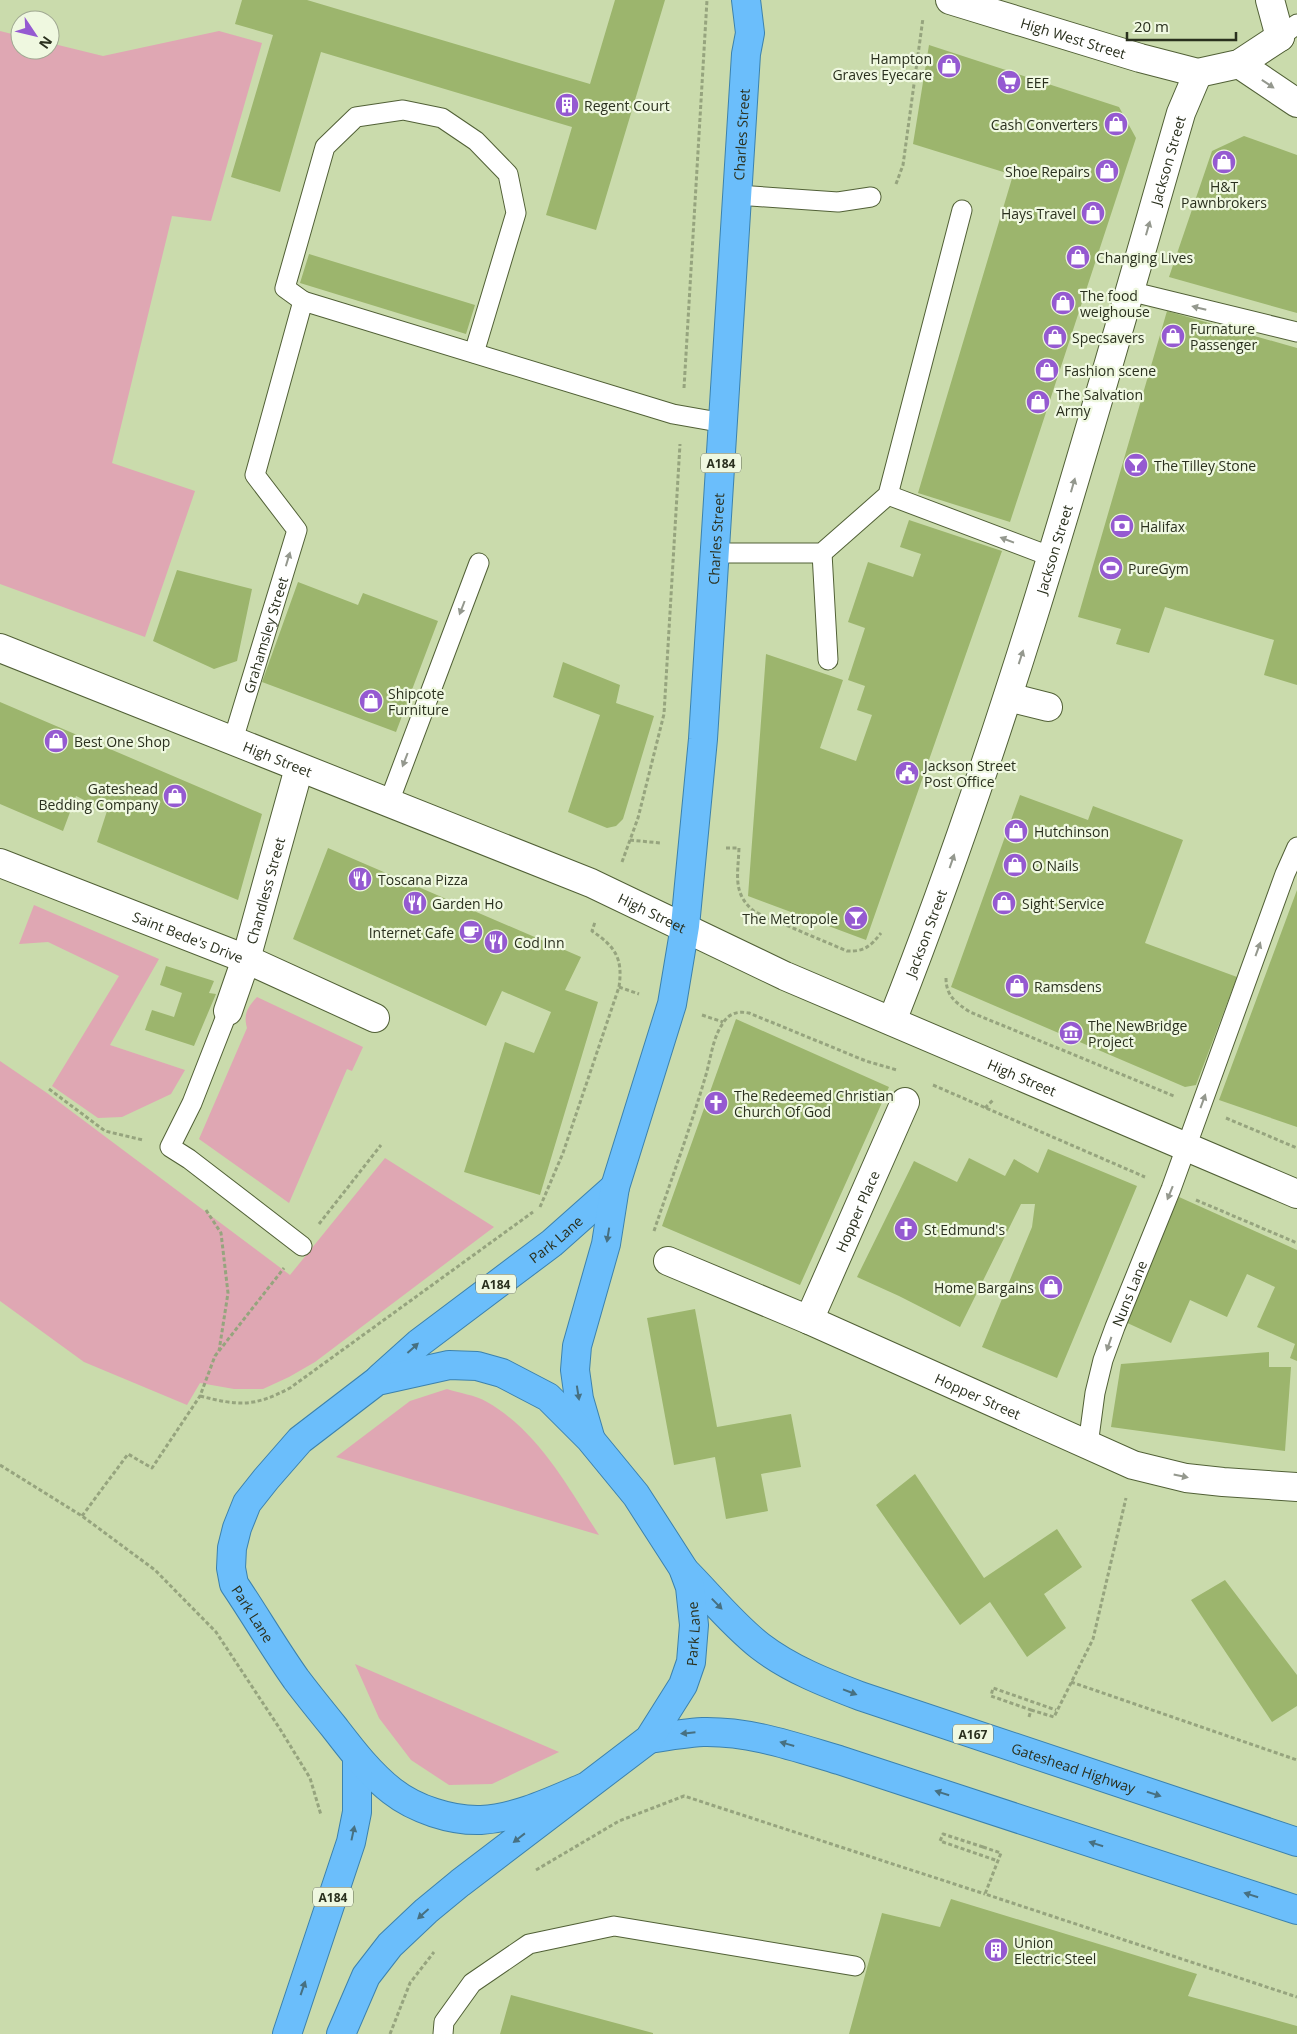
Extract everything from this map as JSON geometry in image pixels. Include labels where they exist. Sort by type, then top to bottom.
[{"type":"highway","name":"Charles Street","points":[[684,926],[702,740],[724,423],[746,54],[750,33],[746,0]]},
{"type":"highway","name":"Park Lane","points":[[590,1439],[579,1399],[575,1370],[577,1346],[606,1244],[615,1187],[672,1004],[684,926]]},
{"type":"highway","name":"Park Lane","points":[[585,1787],[544,1805],[510,1815],[481,1820],[457,1818],[427,1810],[408,1802],[392,1790],[357,1757],[296,1679],[234,1584],[231,1568],[232,1548],[237,1528],[248,1503],[300,1440],[377,1381],[419,1343],[552,1244],[615,1187]]},
{"type":"highway","name":"Park Lane","points":[[341,2034],[366,1976],[390,1945],[447,1894],[585,1787],[650,1740],[683,1685],[690,1662],[694,1624],[690,1587],[683,1568],[636,1495],[590,1439],[548,1397],[502,1373],[477,1366],[449,1365],[377,1381]]},
{"type":"highway","name":"Gateshead Highway","points":[[683,1568],[761,1646],[782,1661],[815,1678],[888,1705],[1297,1842]]},
{"type":"highway","points":[[650,1740],[703,1732],[743,1734],[767,1739],[849,1763],[1297,1910]]},
{"type":"highway","name":"A184","points":[[287,2034],[351,1842],[357,1812],[357,1757]]},
{"type":"street","points":[[1198,73],[1239,64],[1291,38],[1270,0]]},
{"type":"street","name":"High West Street","points":[[958,1],[1140,58],[1198,73]]},
{"type":"street","points":[[1239,64],[1297,103]]},
{"type":"street","name":"Jackson Street","points":[[892,1022],[930,926],[1008,697],[1052,557],[1181,112],[1198,73]]},
{"type":"street","name":"High Street","points":[[0,648],[591,883],[684,926],[767,968],[1297,1194]]},
{"type":"street","points":[[1008,697],[1048,707]]},
{"type":"street","name":"Chandless Street","points":[[228,1011],[246,959],[299,768]]},
{"type":"street","name":"Saint Bede's Drive","points":[[0,863],[246,959],[375,1018]]},
{"type":"street","name":"Hopper Place","points":[[809,1320],[906,1102]]},
{"type":"street","name":"Hopper Street","points":[[668,1260],[809,1320],[1133,1465],[1186,1478],[1297,1487]]},
{"type":"lane","points":[[474,354],[516,213],[508,174],[476,141],[442,118],[403,110],[356,117],[325,147],[285,288],[303,301],[474,354],[672,414],[724,423]]},
{"type":"lane","points":[[737,195],[838,202],[871,197]]},
{"type":"lane","points":[[714,552],[822,553],[888,495],[962,210]]},
{"type":"lane","points":[[1129,291],[1297,332]]},
{"type":"lane","name":"Grahamsley Street","points":[[233,740],[297,530],[255,475],[303,301]]},
{"type":"lane","points":[[888,495],[1052,557]]},
{"type":"lane","points":[[822,553],[828,660]]},
{"type":"lane","points":[[389,802],[479,563]]},
{"type":"lane","name":"Nuns Lane","points":[[1088,1445],[1095,1393],[1114,1327],[1172,1189],[1284,874],[1297,847]]},
{"type":"lane","points":[[228,1011],[192,1103],[170,1147],[190,1159],[302,1246]]},
{"type":"lane","points":[[443,2034],[444,2022],[472,1983],[529,1944],[614,1926],[855,1966]]},
{"type":"path","points":[[871,197],[894,190],[903,165],[924,10]]},
{"type":"path","points":[[630,840],[739,848],[738,887],[740,896],[746,905],[755,912],[847,951],[858,951],[867,948],[881,933]]},
{"type":"path","points":[[200,1396],[227,1403],[247,1404],[273,1397],[290,1388],[542,1206],[564,1153],[619,987],[621,971],[613,949],[592,931]]},
{"type":"path","points":[[946,974],[946,985],[949,994],[956,1003],[970,1012],[1297,1148]]},
{"type":"path","points":[[668,1260],[647,1252],[706,1077],[712,1049],[723,1022],[731,1014],[749,1013],[866,1061],[903,1072]]},
{"type":"path","points":[[932,1084],[1297,1244]]},
{"type":"path","points":[[49,1089],[105,1131],[170,1147]]},
{"type":"path","points":[[190,1159],[192,1188],[221,1233],[228,1293],[219,1352]]},
{"type":"path","points":[[82,1516],[128,1454],[152,1468],[200,1396],[215,1356]]},
{"type":"path","points":[[0,1464],[82,1516],[155,1570],[216,1632],[310,1778],[323,1820]]},
{"type":"path","points":[[1056,1710],[993,1688],[991,1696],[1054,1717],[1093,1639],[1133,1465]]},
{"type":"path","points":[[1071,1682],[1297,1760]]},
{"type":"path","points":[[1029,1717],[1031,1710]]},
{"type":"path","points":[[533,1872],[619,1821],[684,1796],[1297,1997]]},
{"type":"path","points":[[985,1894],[998,1861],[1001,1853],[943,1834],[940,1841],[998,1861]]},
{"type":"path","points":[[983,1848],[987,1838]]},
{"type":"path","points":[[390,2034],[410,1983],[437,1948]]},
{"type":"shaded area","points":[[0,31],[10,34],[10,60],[60,60],[60,45],[103,56],[219,31],[262,43],[211,221],[172,216],[112,463],[195,491],[145,637],[0,584]]},
{"type":"shaded area","points":[[34,905],[159,959],[110,1045],[185,1070],[171,1094],[122,1117],[98,1118],[52,1086],[119,976],[48,942],[19,944]]},
{"type":"shaded area","points":[[257,997],[363,1047],[352,1071],[347,1069],[289,1203],[199,1139],[247,1028],[247,1011]]},
{"type":"shaded area","points":[[0,1061],[47,1093],[290,1275],[385,1158],[494,1227],[315,1362],[263,1389],[234,1389],[200,1383],[187,1405],[84,1362],[0,1301]]},
{"type":"shaded area","points":[[447,1389],[487,1402],[522,1428],[537,1444],[563,1479],[599,1535],[336,1457],[410,1401]]},
{"type":"shaded area","points":[[355,1664],[559,1752],[492,1784],[449,1785],[411,1760],[379,1718]]},
{"type":"building","name":"Regent Court","points":[[242,0],[307,0],[590,84],[615,0],[665,0],[596,230],[546,215],[572,127],[321,52],[280,192],[231,177],[273,35],[235,24]]},
{"type":"building","points":[[929,45],[1119,107],[1136,138],[1010,522],[918,493],[1013,175],[913,144]]},
{"type":"building","points":[[1244,136],[1297,155],[1297,313],[1169,277],[1212,151]]},
{"type":"building","points":[[309,254],[475,305],[466,334],[300,283]]},
{"type":"building","points":[[1167,311],[1297,348],[1297,685],[1264,675],[1274,640],[1165,607],[1149,653],[1116,644],[1121,629],[1078,617]]},
{"type":"building","points":[[909,520],[1002,551],[866,940],[748,896],[766,654],[843,680],[820,748],[856,761],[872,715],[857,710],[865,686],[848,680],[865,628],[848,622],[868,562],[913,577],[921,554],[900,547]]},
{"type":"building","points":[[177,570],[252,589],[237,661],[214,669],[153,641]]},
{"type":"building","points":[[298,582],[358,605],[363,593],[438,621],[396,732],[262,682]]},
{"type":"building","points":[[563,662],[620,685],[616,703],[654,716],[623,819],[616,826],[607,828],[568,812],[600,715],[553,697]]},
{"type":"building","points":[[0,702],[262,814],[238,900],[97,842],[107,811],[76,796],[63,831],[0,804]]},
{"type":"building","points":[[1020,795],[1088,820],[1093,806],[1183,840],[1145,943],[1237,977],[1196,1085],[1185,1087],[951,987]]},
{"type":"building","points":[[328,848],[581,957],[565,990],[598,1002],[540,1195],[464,1172],[505,1042],[534,1053],[551,1012],[502,991],[486,1026],[293,939]]},
{"type":"building","points":[[1297,890],[1297,1127],[1219,1100]]},
{"type":"building","points":[[166,966],[214,981],[209,993],[216,994],[194,1046],[145,1030],[152,1010],[174,1017],[182,993],[160,985]]},
{"type":"building","points":[[736,1019],[889,1087],[800,1285],[662,1226]]},
{"type":"building","points":[[1048,1149],[1137,1186],[1057,1378],[982,1347],[1032,1227],[1035,1204],[1021,1204],[960,1327],[857,1277],[914,1161],[957,1182],[969,1158],[1005,1176],[1014,1159],[1038,1173]]},
{"type":"building","points":[[1179,1197],[1297,1250],[1297,1361],[1290,1358],[1295,1344],[1257,1327],[1275,1287],[1247,1274],[1227,1317],[1190,1300],[1171,1343],[1123,1321]]},
{"type":"building","points":[[695,1309],[717,1427],[791,1414],[801,1467],[761,1474],[768,1511],[726,1519],[715,1457],[674,1465],[647,1318]]},
{"type":"building","points":[[1269,1352],[1269,1367],[1291,1367],[1285,1451],[1111,1427],[1121,1364]]},
{"type":"building","points":[[915,1474],[984,1578],[1057,1529],[1082,1567],[1044,1594],[1066,1628],[1027,1657],[990,1602],[960,1625],[876,1505]]},
{"type":"building","points":[[1225,1580],[1297,1675],[1297,1706],[1272,1722],[1191,1600]]},
{"type":"building","name":"Union Electric Steel","points":[[951,1899],[1197,1974],[1188,1996],[1297,2026],[1297,2034],[849,2034],[882,1913],[940,1927]]},
{"type":"building","points":[[511,1995],[653,2033],[653,2034],[500,2034]]},
{"type":"place","name":"Hampton Graves Eyecare","points":[[949,66]]},
{"type":"place","name":"EEF","points":[[1009,82]]},
{"type":"place","name":"Regent Court","points":[[567,105]]},
{"type":"place","name":"Cash Converters","points":[[1116,124]]},
{"type":"place","name":"H&T Pawnbrokers","points":[[1224,162]]},
{"type":"place","name":"Shoe Repairs","points":[[1107,171]]},
{"type":"place","name":"Hays Travel","points":[[1093,213]]},
{"type":"place","name":"Changing Lives","points":[[1078,257]]},
{"type":"place","name":"The food weighouse","points":[[1063,303]]},
{"type":"place","name":"Furnature Passenger","points":[[1173,336]]},
{"type":"place","name":"Specsavers","points":[[1055,337]]},
{"type":"place","name":"Fashion scene","points":[[1047,370]]},
{"type":"place","name":"The Salvation Army","points":[[1038,402]]},
{"type":"place","name":"The Tilley Stone","points":[[1136,465]]},
{"type":"place","name":"Halifax","points":[[1122,526]]},
{"type":"place","name":"PureGym","points":[[1111,568]]},
{"type":"place","name":"Shipcote Furniture","points":[[371,701]]},
{"type":"place","name":"Best One Shop","points":[[56,741]]},
{"type":"place","name":"Jackson Street Post Office","points":[[907,773]]},
{"type":"place","name":"Gateshead Bedding Company","points":[[175,796]]},
{"type":"place","name":"Hutchinson","points":[[1016,831]]},
{"type":"place","name":"O Nails","points":[[1015,865]]},
{"type":"place","name":"Toscana Pizza","points":[[360,879]]},
{"type":"place","name":"Garden Ho","points":[[415,903]]},
{"type":"place","name":"Sight Service","points":[[1004,903]]},
{"type":"place","name":"The Metropole","points":[[856,918]]},
{"type":"place","name":"Internet Cafe","points":[[471,932]]},
{"type":"place","name":"Cod Inn","points":[[496,942]]},
{"type":"place","name":"Ramsdens","points":[[1017,986]]},
{"type":"place","name":"The NewBridge Project","points":[[1071,1033]]},
{"type":"place","name":"The Redeemed Christian Church Of God","points":[[716,1103]]},
{"type":"place","name":"St Edmund's","points":[[906,1229]]},
{"type":"place","name":"Home Bargains","points":[[1051,1287]]},
{"type":"place","name":"Union Electric Steel","points":[[996,1950]]}]
